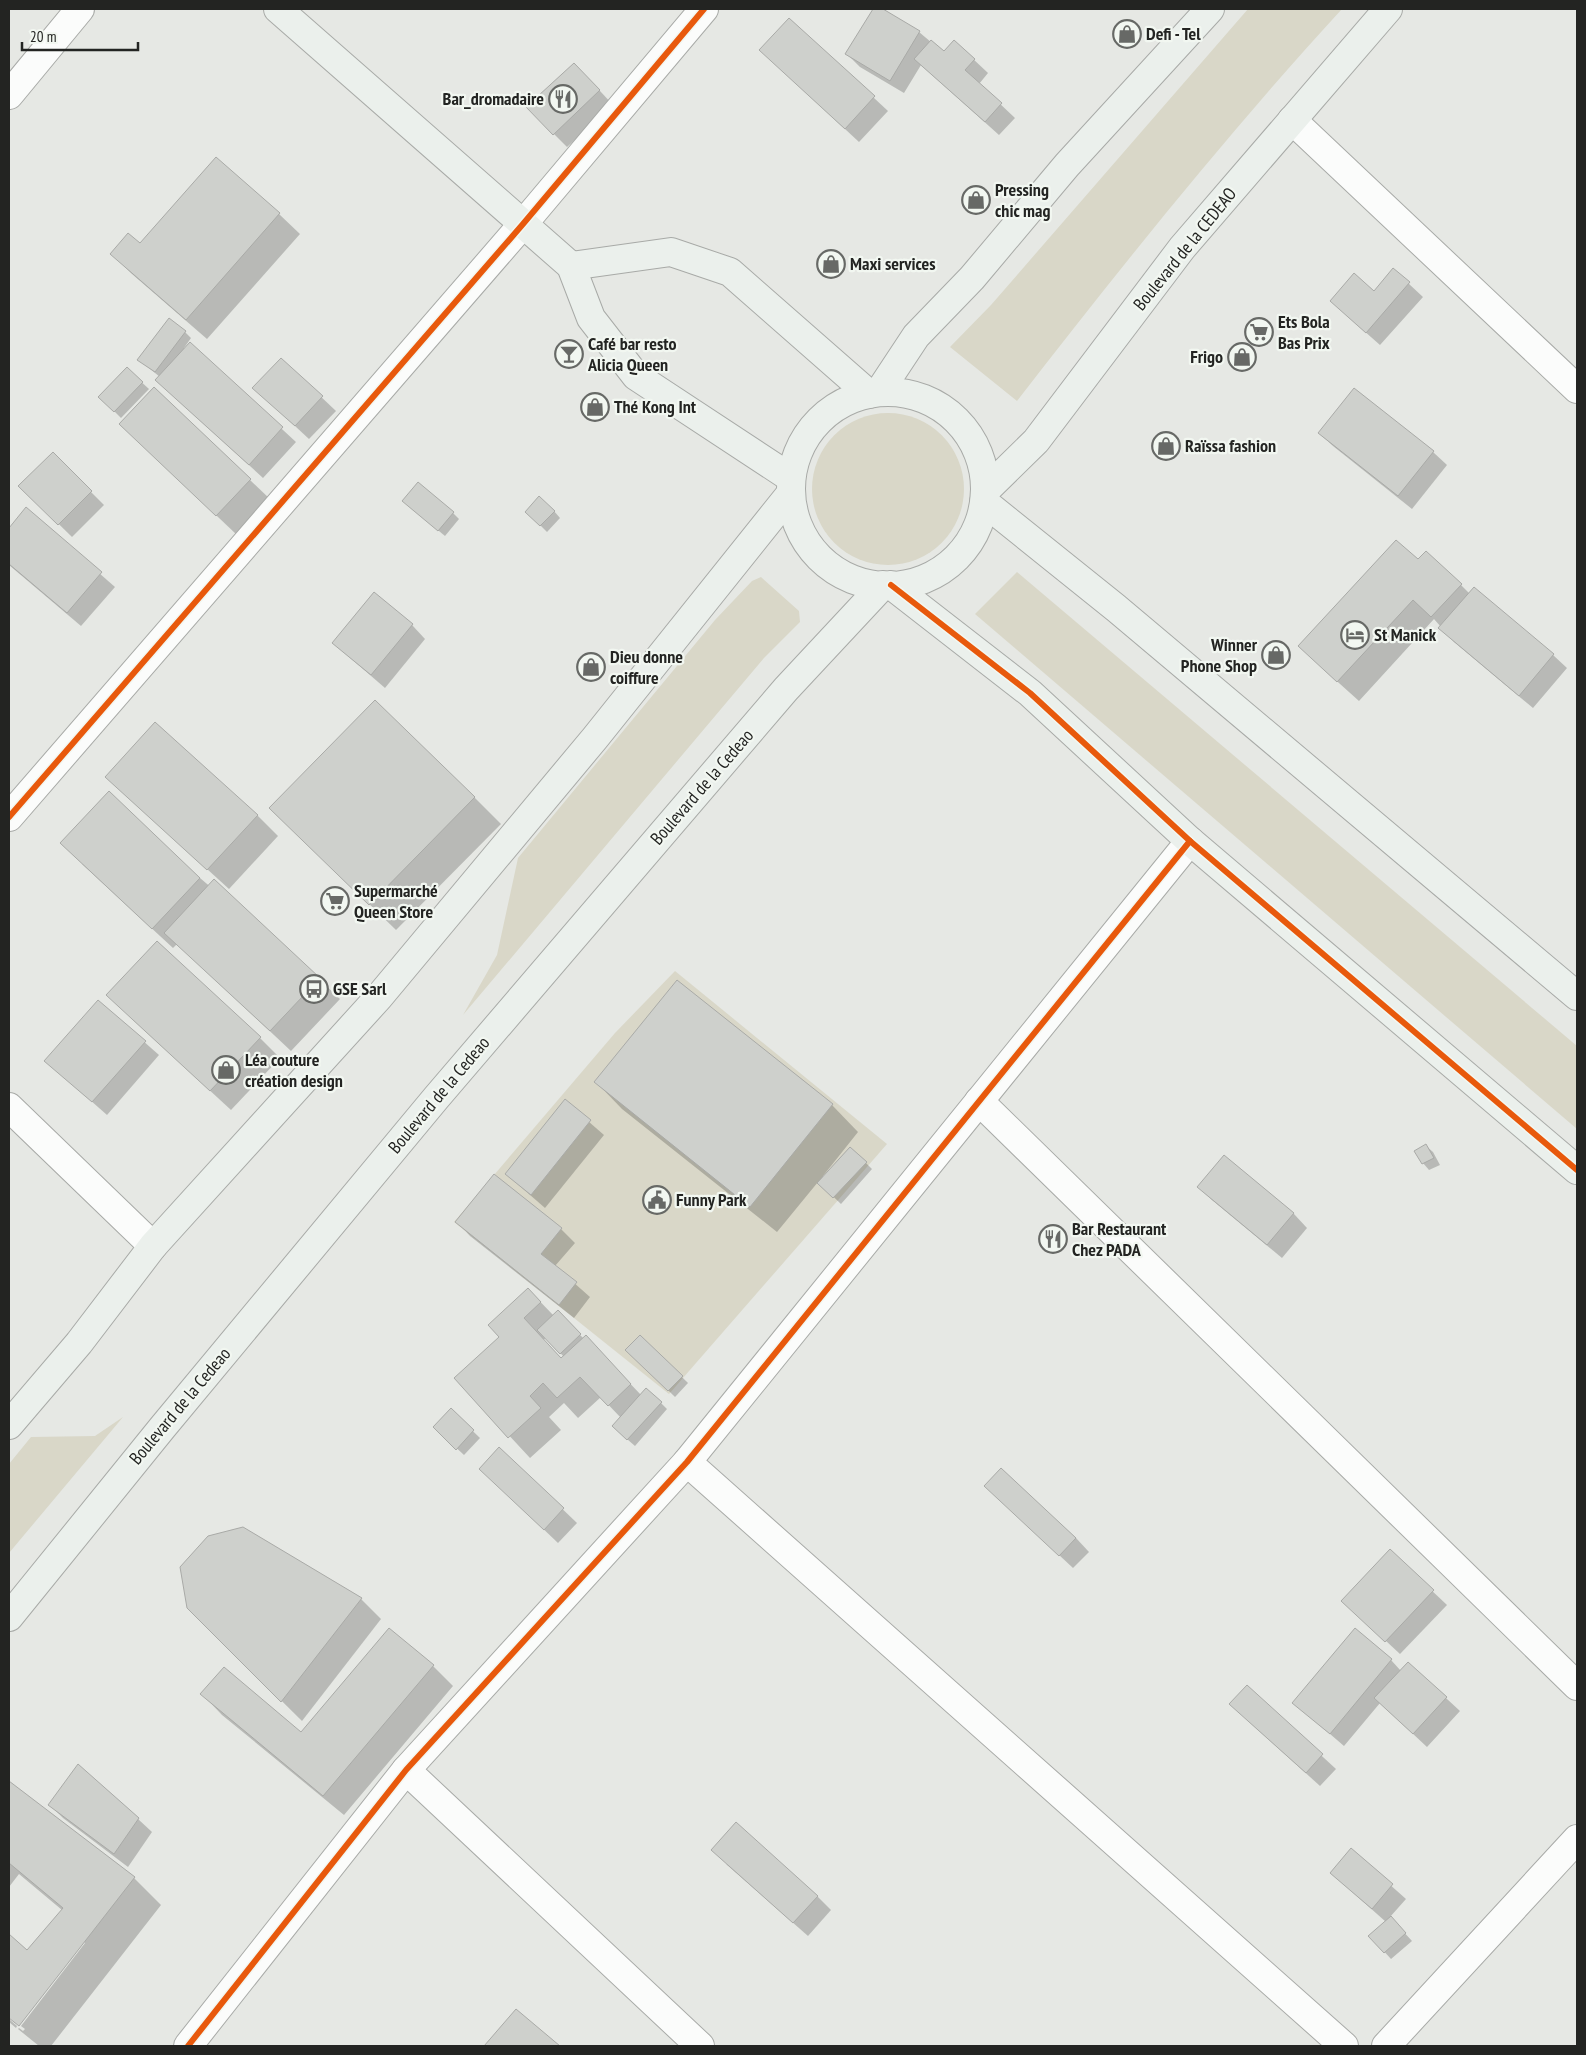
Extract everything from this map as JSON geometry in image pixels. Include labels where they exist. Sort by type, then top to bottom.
[{"type":"main road","points":[[278,9],[571,266],[591,318],[636,376],[791,486]]},
{"type":"main road","points":[[874,393],[916,336],[972,278],[1067,166],[1210,9]]},
{"type":"main road","name":"Boulevard de la CEDEAO","points":[[985,496],[1036,441],[1182,248],[1388,9]]},
{"type":"main road","points":[[571,266],[670,252],[730,272],[874,393]]},
{"type":"main road","points":[[874,393],[906,394],[932,402],[954,417],[972,439],[982,463],[985,496],[980,521],[972,538],[960,554],[946,566],[929,576],[910,583],[887,585],[855,579],[829,566],[810,546],[796,521],[791,486],[797,454],[809,433],[826,414],[846,401],[874,393]]},
{"type":"main road","points":[[9,1425],[79,1344],[153,1246],[379,997],[595,738],[791,486]]},
{"type":"main road","points":[[985,496],[1577,996]]},
{"type":"main road","points":[[887,585],[1030,693],[1190,841],[1577,1170]]},
{"type":"main road","name":"Boulevard de la Cedeao","points":[[9,1617],[168,1420],[436,1098],[786,689],[887,585]]},
{"type":"street","points":[[9,95],[80,9]]},
{"type":"street","points":[[9,817],[523,224],[704,9]]},
{"type":"street","points":[[1292,120],[1577,389]]},
{"type":"street","points":[[188,2046],[406,1770],[687,1462],[1190,841]]},
{"type":"street","points":[[979,1101],[1577,1686]]},
{"type":"street","points":[[9,1107],[153,1246]]},
{"type":"street","points":[[687,1462],[1344,2046]]},
{"type":"street","points":[[406,1770],[700,2046]]},
{"type":"street","points":[[1386,2046],[1577,1839]]},
{"type":"shaded area","points":[[1248,9],[1342,9],[1257,104],[1175,202],[1017,401],[950,347],[991,305]]},
{"type":"shaded area","points":[[888,413],[903,414],[917,419],[942,435],[958,460],[963,474],[963,504],[958,518],[942,543],[917,559],[903,564],[888,565],[873,564],[859,559],[834,543],[818,518],[813,504],[812,489],[813,474],[818,460],[834,435],[859,419],[873,414]]},
{"type":"shaded area","points":[[1017,572],[1577,1046],[1577,1129],[975,614]]},
{"type":"shaded area","points":[[761,577],[799,611],[800,622],[764,658],[463,1015],[497,955],[518,858],[715,620],[752,581]]},
{"type":"shaded area","points":[[675,971],[887,1144],[669,1394],[454,1222],[615,1033]]},
{"type":"shaded area","points":[[123,1417],[9,1553],[9,1464],[31,1437],[95,1436]]},
{"type":"building","points":[[873,9],[883,9],[920,31],[890,81],[845,54]]},
{"type":"building","points":[[789,18],[875,96],[845,129],[759,50]]},
{"type":"building","points":[[931,40],[944,51],[954,40],[975,59],[965,70],[1002,103],[985,122],[914,59]]},
{"type":"building","name":"Bar_dromadaire","points":[[574,63],[600,90],[553,135],[526,107]]},
{"type":"building","points":[[216,157],[280,213],[186,320],[110,254],[128,233],[140,243]]},
{"type":"building","points":[[1393,268],[1410,282],[1366,333],[1330,301],[1354,273],[1374,291]]},
{"type":"building","points":[[169,318],[186,331],[155,372],[137,360]]},
{"type":"building","points":[[190,342],[283,427],[249,465],[155,380]]},
{"type":"building","points":[[281,358],[323,396],[295,426],[252,388]]},
{"type":"building","points":[[127,367],[143,382],[114,412],[98,397]]},
{"type":"building","points":[[154,387],[251,479],[216,516],[119,424]]},
{"type":"building","points":[[1354,388],[1434,451],[1398,496],[1318,433]]},
{"type":"building","points":[[53,452],[92,491],[58,525],[18,486]]},
{"type":"building","points":[[418,482],[454,512],[438,531],[402,501]]},
{"type":"building","points":[[539,496],[555,511],[540,526],[525,512]]},
{"type":"building","points":[[26,507],[102,572],[67,613],[9,564],[9,528]]},
{"type":"building","points":[[1396,540],[1418,559],[1426,551],[1462,584],[1431,617],[1413,600],[1337,682],[1298,646]]},
{"type":"building","points":[[1474,587],[1554,654],[1519,696],[1438,628]]},
{"type":"building","points":[[374,592],[413,624],[371,675],[332,643]]},
{"type":"building","points":[[375,700],[475,797],[369,905],[269,808]]},
{"type":"building","points":[[155,722],[258,815],[207,870],[105,777]]},
{"type":"building","points":[[109,791],[200,878],[152,929],[60,843]]},
{"type":"building","points":[[214,879],[320,978],[270,1031],[164,933]]},
{"type":"building","points":[[157,941],[261,1037],[210,1091],[106,995]]},
{"type":"building","points":[[677,980],[833,1104],[750,1207],[594,1082]]},
{"type":"building","points":[[98,1000],[146,1041],[92,1102],[44,1061]]},
{"type":"building","points":[[565,1099],[591,1120],[531,1195],[505,1174]]},
{"type":"building","points":[[1426,1144],[1434,1158],[1422,1164],[1414,1151]]},
{"type":"building","points":[[850,1147],[867,1162],[833,1198],[817,1183]]},
{"type":"building","points":[[1224,1155],[1294,1213],[1267,1245],[1197,1187]]},
{"type":"building","points":[[494,1174],[562,1228],[541,1254],[577,1282],[559,1305],[455,1222]]},
{"type":"building","points":[[528,1288],[541,1302],[524,1318],[561,1358],[586,1335],[631,1384],[608,1406],[580,1377],[557,1398],[543,1383],[530,1396],[541,1408],[508,1438],[454,1378],[499,1337],[488,1325]]},
{"type":"building","points":[[558,1310],[581,1334],[560,1354],[537,1330]]},
{"type":"building","points":[[640,1335],[683,1376],[668,1391],[625,1350]]},
{"type":"building","points":[[646,1388],[662,1402],[627,1440],[612,1426]]},
{"type":"building","points":[[451,1408],[474,1430],[456,1450],[433,1427]]},
{"type":"building","points":[[499,1447],[564,1508],[544,1530],[479,1469]]},
{"type":"building","points":[[1001,1468],[1076,1538],[1059,1556],[984,1486]]},
{"type":"building","points":[[243,1527],[362,1598],[281,1702],[187,1608],[180,1567],[208,1536]]},
{"type":"building","points":[[1390,1549],[1434,1590],[1385,1642],[1341,1601]]},
{"type":"building","points":[[389,1628],[434,1665],[323,1796],[200,1694],[224,1667],[301,1732]]},
{"type":"building","points":[[1355,1628],[1392,1659],[1330,1734],[1292,1703]]},
{"type":"building","points":[[1408,1662],[1447,1697],[1413,1734],[1374,1698]]},
{"type":"building","points":[[1247,1685],[1323,1754],[1306,1773],[1229,1704]]},
{"type":"building","points":[[78,1764],[139,1818],[114,1854],[48,1805]]},
{"type":"building","points":[[9,1781],[135,1877],[19,2026],[9,2018],[9,1934],[27,1950],[63,1908],[9,1863]]},
{"type":"building","points":[[736,1822],[818,1896],[793,1923],[711,1850]]},
{"type":"building","points":[[1351,1848],[1393,1884],[1372,1909],[1330,1873]]},
{"type":"building","points":[[1391,1916],[1406,1933],[1384,1953],[1368,1936]]},
{"type":"building","points":[[516,2009],[560,2046],[484,2046]]},
{"type":"cycle path","points":[[9,817],[523,224],[704,9]]},
{"type":"cycle path","points":[[891,585],[1030,693],[1190,841],[1577,1170]]},
{"type":"cycle path","points":[[188,2046],[406,1770],[687,1462],[1190,841]]},
{"type":"place","name":"Defi - Tel","points":[[1127,34]]},
{"type":"place","name":"Bar_dromadaire","points":[[563,99]]},
{"type":"place","name":"Pressing chic mag","points":[[976,200]]},
{"type":"place","name":"Maxi services","points":[[831,264]]},
{"type":"place","name":"Ets Bola Bas Prix","points":[[1259,332]]},
{"type":"place","name":"Café bar resto Alicia Queen","points":[[569,354]]},
{"type":"place","name":"Frigo","points":[[1242,357]]},
{"type":"place","name":"Thé Kong Int","points":[[595,407]]},
{"type":"place","name":"Raïssa fashion","points":[[1166,446]]},
{"type":"place","name":"St Manick","points":[[1355,635]]},
{"type":"place","name":"Winner Phone Shop","points":[[1276,655]]},
{"type":"place","name":"Dieu donne coiffure","points":[[591,667]]},
{"type":"place","name":"Supermarché Queen Store","points":[[335,901]]},
{"type":"place","name":"GSE Sarl","points":[[314,989]]},
{"type":"place","name":"Léa couture création design","points":[[226,1070]]},
{"type":"place","name":"Funny Park","points":[[657,1200]]},
{"type":"place","name":"Bar Restaurant Chez PADA","points":[[1053,1239]]}]
